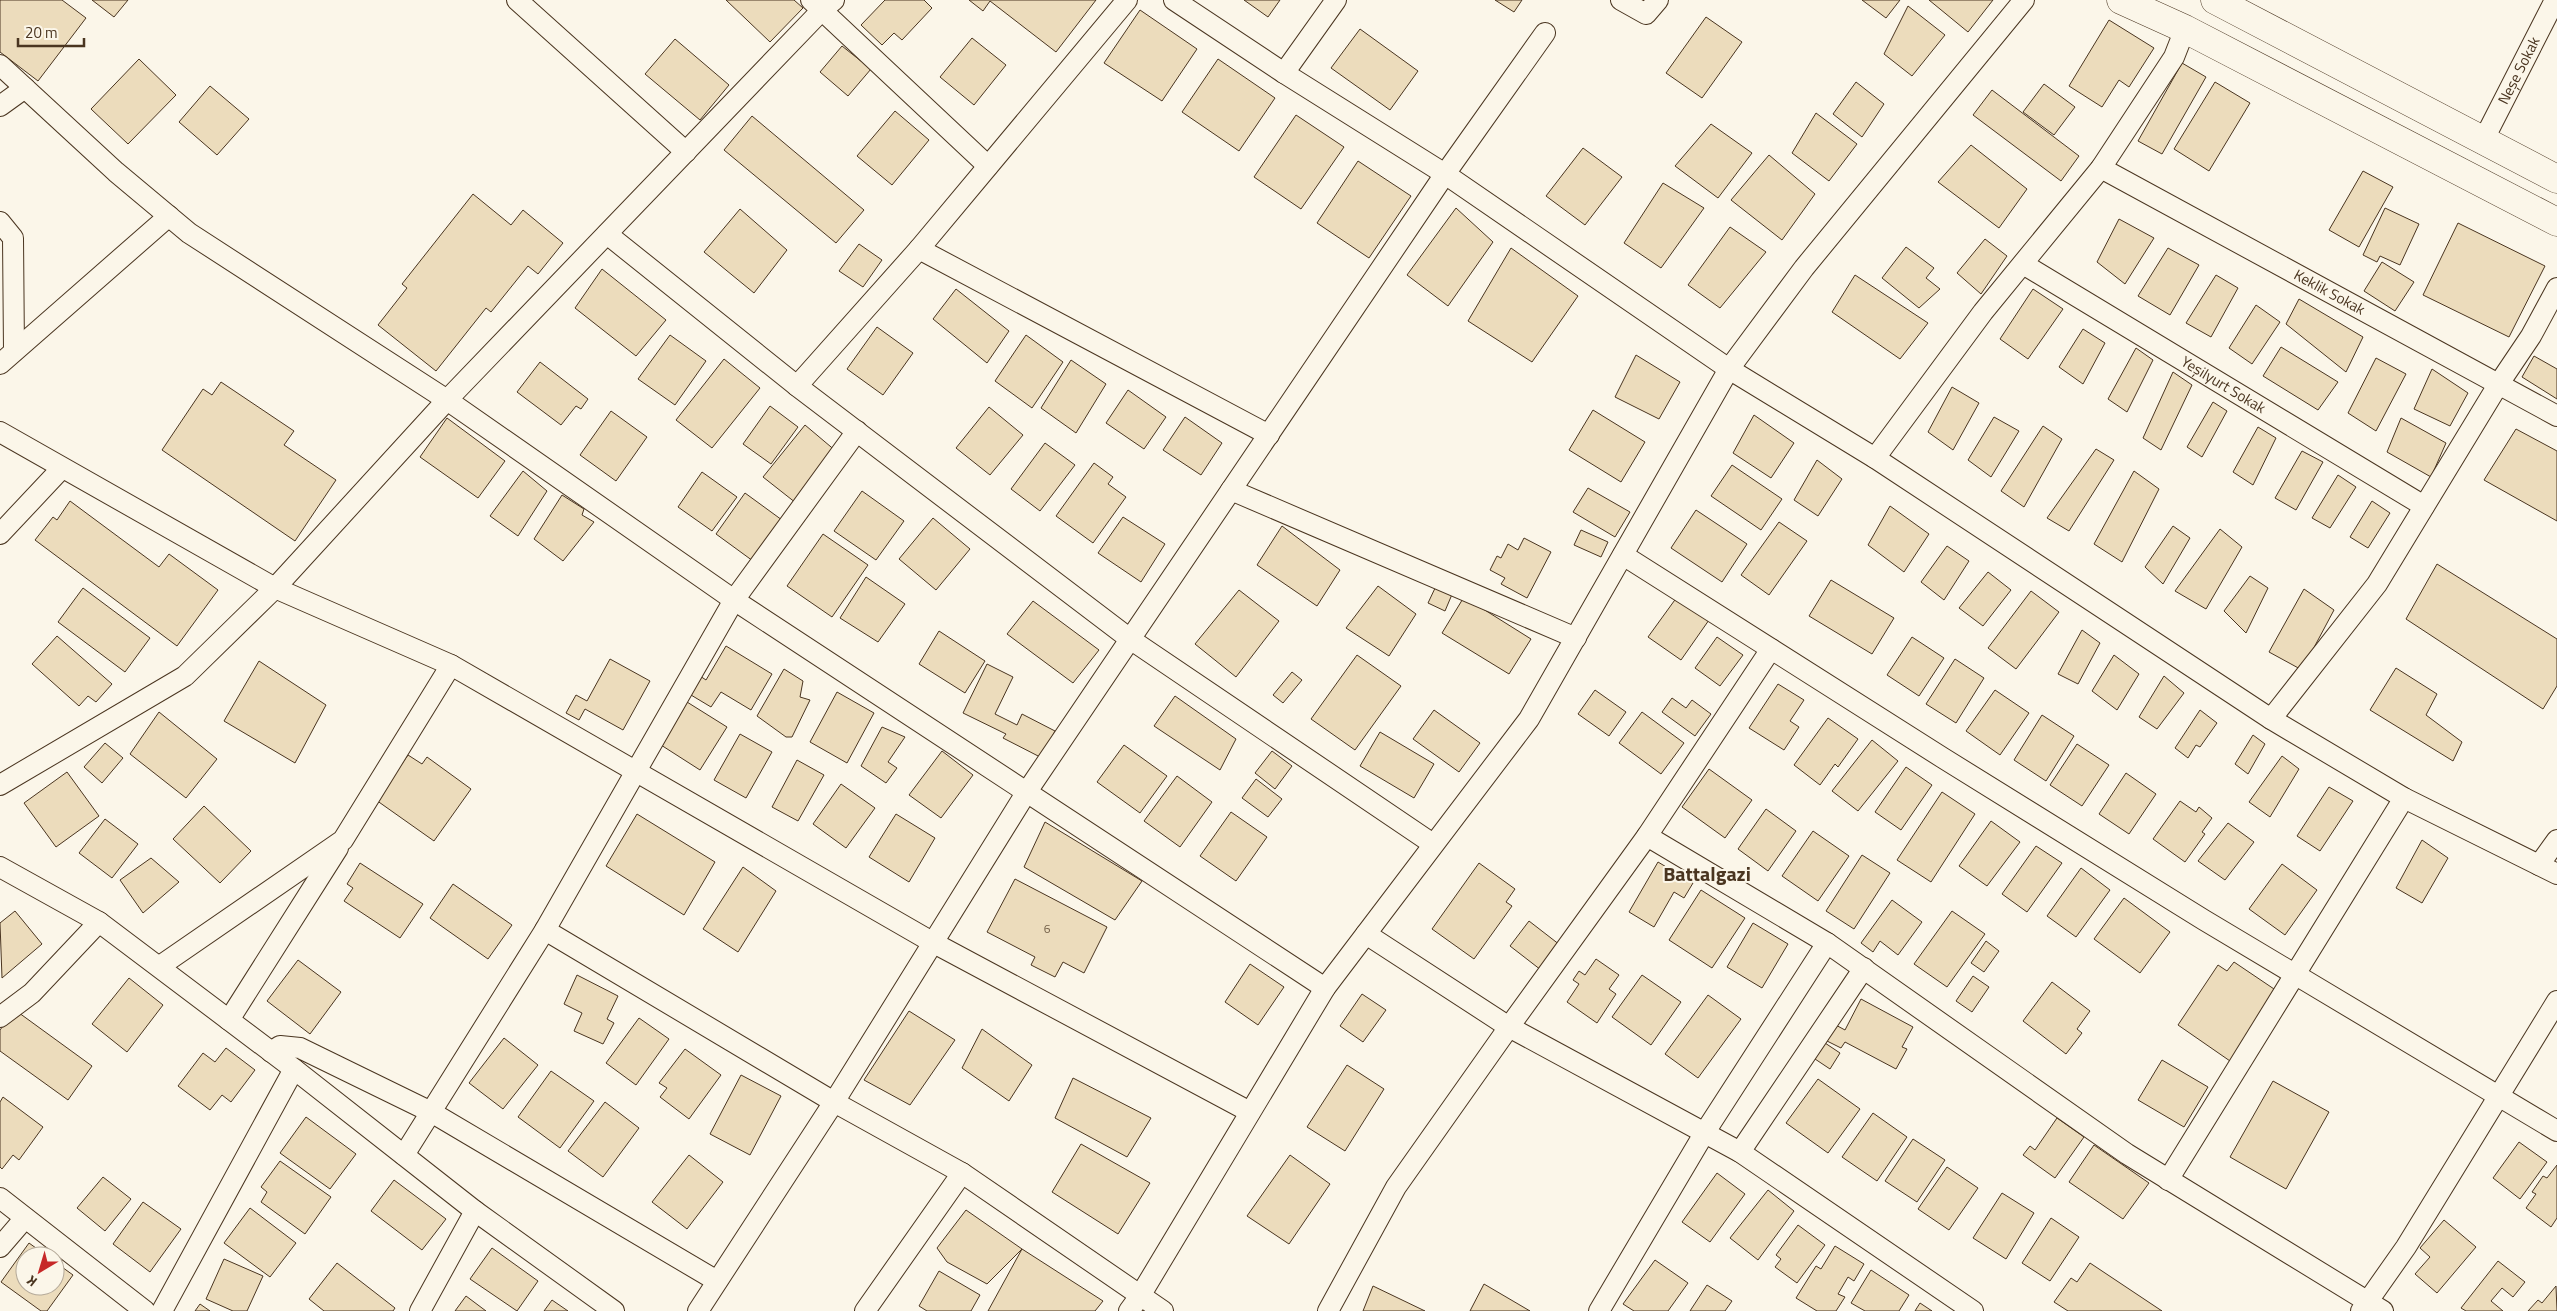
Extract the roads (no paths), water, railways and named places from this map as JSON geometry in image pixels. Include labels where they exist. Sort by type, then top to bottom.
[{"type":"main road","points":[[2120,0],[2185,29],[2557,222]]},
{"type":"main road","points":[[2215,0],[2557,179]]},
{"type":"street","points":[[518,0],[686,152]]},
{"type":"street","points":[[797,386],[919,249],[1127,0]]},
{"type":"street","points":[[1174,0],[1284,73],[1445,174],[1729,369],[1875,458],[2271,719],[2404,798],[2557,874]]},
{"type":"street","points":[[1284,73],[1336,0]]},
{"type":"street","points":[[1621,0],[1646,14],[1658,0]]},
{"type":"street","points":[[1135,1304],[1325,988],[1529,719],[1729,369],[1804,268],[2024,0]]},
{"type":"street","name":"Neşe Sokak","points":[[2483,141],[2555,0]]},
{"type":"street","points":[[0,785],[185,676],[275,588],[448,400],[686,152],[822,3],[988,166]]},
{"type":"street","points":[[1875,458],[1983,312],[2102,168],[2174,57],[2185,29]]},
{"type":"street","points":[[698,1311],[834,1102],[1026,793],[1445,174],[1545,33]]},
{"type":"street","points":[[0,65],[116,172],[189,233],[448,400],[734,600],[1325,988]]},
{"type":"street","points":[[0,106],[25,88]]},
{"type":"street","name":"Keklik Sokak","points":[[2102,168],[2557,416]]},
{"type":"street","points":[[7,358],[169,216]]},
{"type":"street","points":[[0,222],[13,238],[7,358]]},
{"type":"street","points":[[607,234],[797,386],[1130,639],[1433,844]]},
{"type":"street","points":[[919,249],[1269,435]]},
{"type":"street","name":"Yeşilyurt Sokak","points":[[2023,264],[2424,506]]},
{"type":"street","points":[[2271,719],[2377,584],[2498,385],[2531,336],[2557,288]]},
{"type":"street","points":[[404,1155],[545,930],[638,771],[734,600],[857,431]]},
{"type":"street","points":[[0,432],[275,588],[451,664],[932,942],[1250,1112]]},
{"type":"street","points":[[0,534],[62,468]]},
{"type":"street","points":[[1231,490],[1576,638]]},
{"type":"street","points":[[1623,555],[1942,758],[2296,975],[2557,1131]]},
{"type":"street","points":[[1328,1311],[1396,1187],[1509,1026],[1647,836],[1771,649]]},
{"type":"street","points":[[229,1020],[451,664]]},
{"type":"street","points":[[2168,1180],[2404,798]]},
{"type":"street","points":[[1647,836],[1827,943],[2127,1154],[2370,1308],[2557,1001]]},
{"type":"street","points":[[160,966],[343,840]]},
{"type":"street","points":[[2539,865],[2557,840]]},
{"type":"street","points":[[0,867],[99,922],[160,966],[475,1211],[614,1311]]},
{"type":"street","points":[[0,1017],[32,993],[99,922]]},
{"type":"street","points":[[545,930],[834,1102],[962,1173],[1135,1304],[1163,1311]]},
{"type":"street","points":[[1366,934],[1509,1026],[1740,1152],[1973,1311]]},
{"type":"street","points":[[1598,1311],[1705,1132],[1827,943]]},
{"type":"street","points":[[1740,1152],[1864,968]]},
{"type":"street","points":[[271,1052],[280,1046],[300,1048],[431,1112],[717,1281]]},
{"type":"street","points":[[162,1311],[294,1069]]},
{"type":"street","points":[[865,1311],[962,1173]]},
{"type":"street","points":[[0,1198],[145,1311]]},
{"type":"street","points":[[420,1311],[475,1211]]},
{"type":"street","points":[[0,1247],[25,1218]]},
{"type":"district","name":"Battalgazi","points":[[1707,874]]}]
